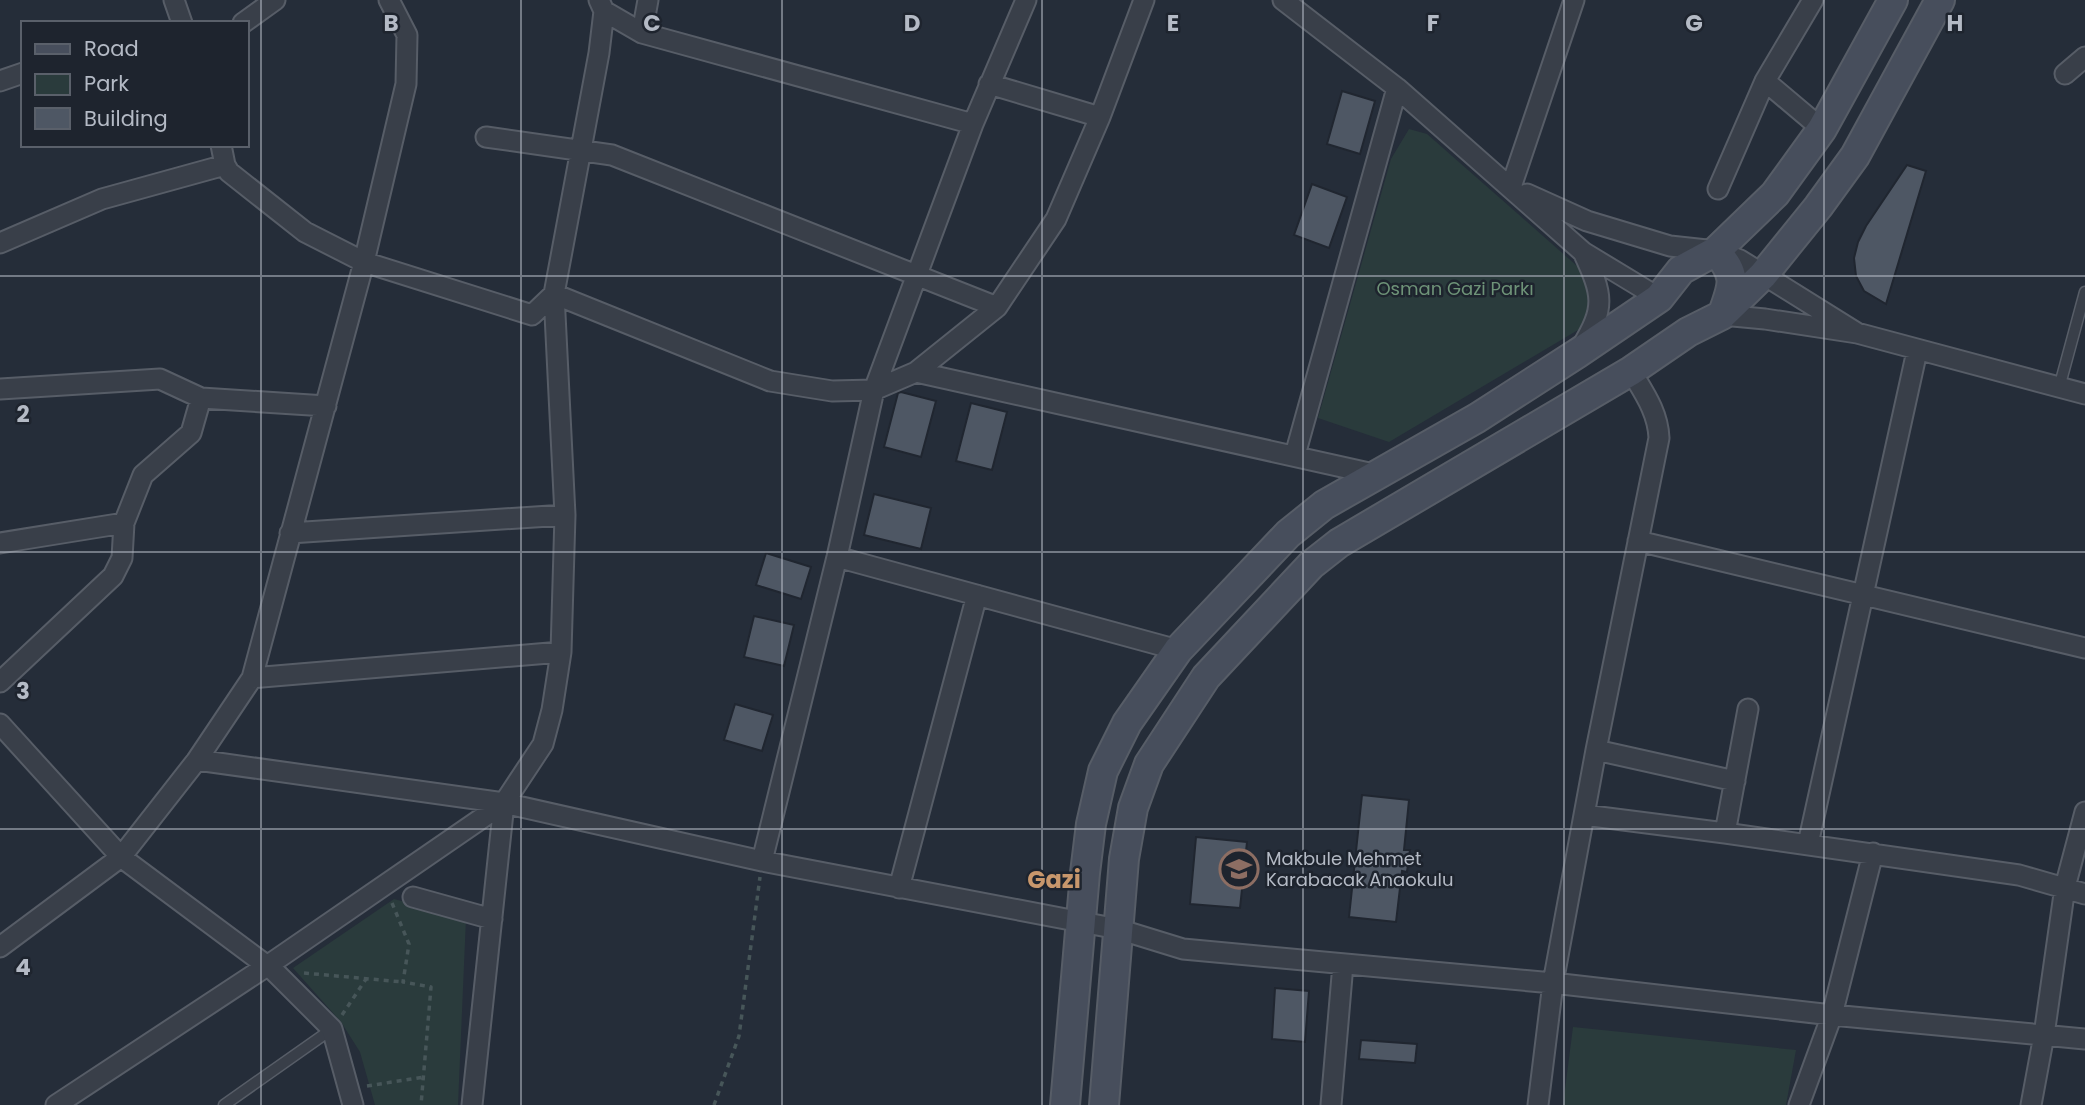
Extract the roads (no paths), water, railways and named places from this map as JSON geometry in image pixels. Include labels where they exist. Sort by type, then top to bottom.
[{"type":"main road","points":[[1065,1105],[1091,824],[1103,771],[1127,723],[1178,650],[1287,534],[1324,505],[1477,418],[1578,353],[1659,298],[1681,270],[1716,251],[1775,194],[1822,129],[1893,0]]},
{"type":"main road","points":[[1104,1105],[1124,859],[1133,808],[1149,764],[1206,677],[1311,565],[1339,543],[1631,370],[1688,332],[1722,315],[1763,275],[1855,156],[1940,0]]},
{"type":"main road","points":[[1716,251],[1729,267],[1734,284],[1722,315]]},
{"type":"main road","points":[[1659,298],[1668,320],[1688,332]]},
{"type":"street","points":[[246,21],[275,0]]},
{"type":"street","points":[[3,940],[121,857],[197,760],[252,678],[364,262],[406,84],[407,35],[389,0]]},
{"type":"street","points":[[642,33],[648,0]]},
{"type":"street","points":[[762,862],[837,557],[874,390],[973,124],[1026,0]]},
{"type":"street","points":[[554,294],[769,381],[832,391],[874,390],[916,372],[997,307],[1056,219],[1100,117],[1144,0]]},
{"type":"street","points":[[1283,0],[1304,7],[1583,252],[1659,298]]},
{"type":"street","points":[[1511,187],[1574,0]]},
{"type":"street","points":[[1718,189],[1765,81],[1813,0]]},
{"type":"street","points":[[56,1105],[271,968],[384,885],[504,803],[543,744],[552,710],[561,652],[565,515],[554,294],[582,150],[602,5],[642,33],[973,124]]},
{"type":"street","points":[[2065,74],[2085,57]]},
{"type":"street","points":[[0,80],[21,74]]},
{"type":"street","points":[[1765,81],[1822,129]]},
{"type":"street","points":[[989,85],[1100,117]]},
{"type":"street","points":[[1294,455],[1397,88]]},
{"type":"street","points":[[486,137],[612,155],[997,307]]},
{"type":"street","points":[[0,243],[102,200],[223,155],[229,172],[305,232],[364,262],[532,315],[554,294]]},
{"type":"street","points":[[1511,187],[1587,221],[1670,246],[1716,251],[1740,260],[1857,333]]},
{"type":"street","points":[[1578,353],[1592,330],[1599,307],[1598,286],[1583,252]]},
{"type":"street","points":[[1722,315],[1857,333],[2085,394]]},
{"type":"street","points":[[1808,844],[1917,351]]},
{"type":"street","points":[[1538,1105],[1553,983],[1596,750],[1659,438],[1654,410],[1631,370]]},
{"type":"street","points":[[916,372],[1378,475]]},
{"type":"street","points":[[0,388],[160,379],[201,398],[326,406]]},
{"type":"street","points":[[0,682],[113,576],[122,558],[124,523],[143,475],[191,433],[201,398]]},
{"type":"street","points":[[290,533],[565,515]]},
{"type":"street","points":[[0,543],[124,523]]},
{"type":"street","points":[[1638,541],[2085,648]]},
{"type":"street","points":[[837,557],[1178,650]]},
{"type":"street","points":[[899,888],[977,595]]},
{"type":"street","points":[[252,678],[561,652]]},
{"type":"street","points":[[1725,832],[1748,709]]},
{"type":"street","points":[[0,723],[121,857],[271,968],[332,1029],[351,1097]]},
{"type":"street","points":[[1596,750],[1735,781]]},
{"type":"street","points":[[197,760],[504,803],[762,862],[1118,929],[1183,950],[1553,983],[1832,1015],[2085,1039]]},
{"type":"street","points":[[472,1105],[504,803]]},
{"type":"street","points":[[2031,1105],[2065,887],[2085,812]]},
{"type":"street","points":[[1584,815],[1725,832],[2019,875],[2085,894]]},
{"type":"street","points":[[1799,1105],[1832,1015],[1873,853]]},
{"type":"street","points":[[413,897],[492,919]]},
{"type":"street","points":[[1331,1105],[1343,964]]},
{"type":"lane","points":[[2060,387],[2085,292]]},
{"type":"lane","points":[[224,1105],[332,1029]]},
{"type":"place","name":"Makbule Mehmet Karabacak Anaokulu","points":[[1239,869]]},
{"type":"district","name":"Gazi","points":[[1054,880]]},
{"type":"park label","name":"Osman Gazi Parkı","points":[[1455,289]]}]
